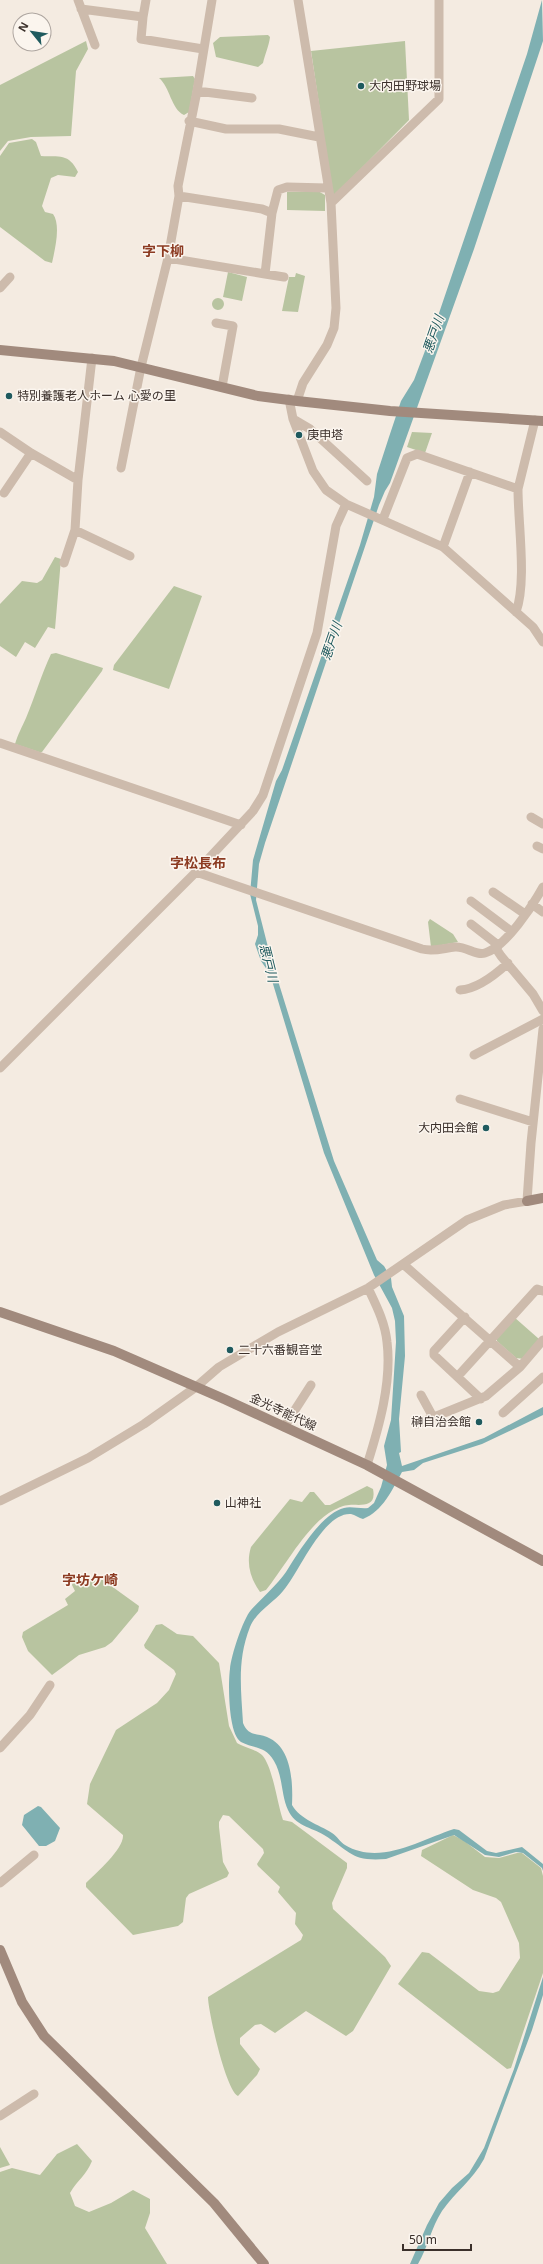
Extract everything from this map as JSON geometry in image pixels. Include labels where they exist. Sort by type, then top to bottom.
[{"type":"street","points":[[78,0],[95,45]]},
{"type":"street","points":[[146,0],[141,39],[203,49]]},
{"type":"street","points":[[121,468],[141,367],[168,258],[179,196],[178,186],[197,91],[212,0]]},
{"type":"street","points":[[298,0],[327,188],[331,203],[336,308],[334,328],[327,345],[302,383],[293,400],[293,419],[313,471],[326,490],[346,504],[383,519],[443,547],[533,627],[543,642]]},
{"type":"street","points":[[331,203],[439,100],[439,0]]},
{"type":"street","points":[[81,9],[143,17]]},
{"type":"street","points":[[197,91],[252,98]]},
{"type":"street","points":[[190,121],[226,129],[278,129],[319,137]]},
{"type":"street","points":[[265,274],[272,213],[278,190],[287,187],[327,188]]},
{"type":"street","points":[[179,196],[262,209],[272,213]]},
{"type":"street","points":[[168,258],[284,277]]},
{"type":"street","points":[[0,288],[10,277]]},
{"type":"street","points":[[216,323],[233,326],[222,387]]},
{"type":"street","points":[[0,350],[92,358],[141,367],[258,396],[390,411],[539,420],[518,489],[522,581],[520,600],[516,612]]},
{"type":"street","points":[[64,563],[75,530],[78,480],[92,358]]},
{"type":"street","points":[[293,419],[310,429],[367,481]]},
{"type":"street","points":[[0,432],[31,453],[78,480]]},
{"type":"street","points":[[4,493],[31,453]]},
{"type":"street","points":[[383,519],[407,458],[417,454],[518,489]]},
{"type":"street","points":[[443,547],[470,472]]},
{"type":"street","points":[[0,1068],[196,872],[253,812],[263,795],[318,633],[336,526],[346,504]]},
{"type":"street","points":[[75,530],[130,556]]},
{"type":"street","points":[[0,743],[241,825]]},
{"type":"street","points":[[531,817],[543,824]]},
{"type":"street","points":[[196,872],[429,951],[457,946],[478,953],[485,953],[498,945],[511,931],[525,914],[543,887]]},
{"type":"street","points":[[493,892],[525,914]]},
{"type":"street","points":[[471,901],[511,931]]},
{"type":"street","points":[[532,904],[543,912]]},
{"type":"street","points":[[471,924],[498,945]]},
{"type":"street","points":[[498,945],[497,950],[539,1002],[543,1011]]},
{"type":"street","points":[[460,990],[466,990],[495,975],[508,963]]},
{"type":"street","points":[[474,1055],[543,1019]]},
{"type":"street","points":[[527,1202],[533,1122],[540,1088],[543,1029]]},
{"type":"street","points":[[460,1099],[533,1122]]},
{"type":"street","points":[[0,1501],[88,1458],[144,1424],[196,1387],[219,1367],[278,1332],[368,1288],[451,1229],[472,1218],[504,1205],[543,1198]]},
{"type":"street","points":[[403,1264],[520,1367]]},
{"type":"street","points":[[367,1465],[381,1417],[387,1343],[379,1311],[368,1288]]},
{"type":"street","points":[[458,1376],[537,1289],[543,1291]]},
{"type":"street","name":"金光寺能代線","points":[[0,1312],[114,1351],[367,1465],[459,1514],[543,1562]]},
{"type":"street","points":[[465,1317],[434,1351],[434,1355],[481,1399]]},
{"type":"street","points":[[416,1424],[481,1399],[520,1367],[543,1340]]},
{"type":"street","points":[[503,1414],[543,1377]]},
{"type":"street","points":[[284,1427],[311,1385]]},
{"type":"street","points":[[421,1394],[433,1417]]},
{"type":"street","points":[[0,1748],[30,1715],[50,1685]]},
{"type":"street","points":[[0,1883],[34,1855]]},
{"type":"street","points":[[0,1950],[22,2002],[44,2036],[214,2203],[264,2264]]},
{"type":"street","points":[[0,2116],[34,2094]]},
{"type":"green space","points":[[268,35],[270,37],[263,63],[258,67],[216,57],[213,43],[220,37]]},
{"type":"green space","points":[[86,41],[88,49],[76,71],[71,136],[31,137],[8,141],[0,151],[0,85]]},
{"type":"green space","name":"大内田野球場","points":[[405,41],[409,120],[333,197],[311,51]]},
{"type":"green space","points":[[193,76],[195,79],[189,112],[184,115],[176,108],[166,87],[159,78]]},
{"type":"green space","points":[[32,139],[36,142],[41,156],[63,157],[75,166],[78,172],[75,177],[58,175],[51,178],[42,206],[45,212],[53,214],[57,224],[57,237],[52,263],[45,261],[0,227],[0,156],[9,143]]},
{"type":"green space","points":[[318,191],[325,195],[325,211],[287,210],[287,192]]},
{"type":"green space","points":[[228,272],[247,277],[242,301],[223,297]]},
{"type":"green space","points":[[296,273],[305,276],[298,312],[282,311],[289,277],[295,277]]},
{"type":"green space","points":[[216,298],[220,298],[224,304],[220,310],[216,310],[212,306],[212,302]]},
{"type":"green space","points":[[412,432],[432,433],[425,453],[407,447]]},
{"type":"green space","points":[[55,557],[61,559],[55,629],[48,627],[35,648],[25,642],[16,657],[0,646],[0,604],[22,581],[37,583],[42,580]]},
{"type":"green space","points":[[174,586],[202,596],[169,689],[113,670],[114,665]]},
{"type":"green space","points":[[56,653],[103,668],[42,752],[39,752],[15,744],[47,662],[51,654]]},
{"type":"green space","points":[[430,919],[453,934],[458,942],[431,947],[428,922]]},
{"type":"green space","points":[[514,1317],[539,1339],[524,1359],[516,1358],[497,1341],[497,1337]]},
{"type":"green space","points":[[367,1486],[373,1489],[374,1495],[370,1503],[343,1506],[324,1516],[306,1535],[266,1590],[260,1592],[251,1576],[249,1559],[251,1547],[290,1499],[302,1502],[310,1492],[314,1492],[325,1505],[330,1505]]},
{"type":"green space","points":[[103,1580],[139,1606],[138,1611],[112,1642],[105,1647],[79,1655],[52,1675],[28,1651],[22,1637],[23,1632],[68,1605],[65,1599],[75,1591],[72,1585],[73,1582]]},
{"type":"green space","points":[[162,1624],[177,1634],[193,1636],[219,1663],[229,1726],[237,1743],[260,1753],[266,1761],[272,1776],[283,1820],[292,1822],[347,1863],[347,1868],[332,1903],[333,1909],[385,1957],[391,1966],[353,2031],[346,2036],[306,2011],[275,2033],[261,2024],[255,2025],[240,2038],[240,2044],[260,2069],[257,2075],[238,2096],[233,2091],[228,2080],[218,2050],[208,1997],[301,1940],[303,1935],[295,1924],[296,1913],[278,1892],[280,1887],[257,1864],[264,1853],[263,1849],[229,1816],[223,1815],[219,1822],[219,1827],[223,1862],[229,1873],[227,1877],[189,1894],[186,1898],[183,1922],[178,1926],[133,1935],[86,1887],[86,1883],[119,1847],[123,1835],[87,1804],[90,1784],[116,1730],[157,1703],[169,1690],[176,1674],[174,1670],[145,1648],[144,1645],[156,1625]]},
{"type":"green space","points":[[453,1835],[463,1840],[485,1857],[499,1858],[522,1853],[541,1868],[543,1876],[543,1973],[511,2068],[507,2069],[398,1984],[422,1952],[429,1953],[479,1991],[493,1993],[499,1991],[520,1958],[519,1943],[501,1902],[496,1898],[473,1890],[421,1856],[422,1850]]},
{"type":"green space","points":[[77,2144],[92,2161],[70,2193],[75,2206],[89,2212],[111,2203],[133,2190],[150,2199],[150,2213],[145,2228],[167,2264],[0,2264],[0,2172],[12,2168],[40,2175],[57,2154]]},
{"type":"green space","points":[[0,2147],[10,2165],[0,2168]]},
{"type":"water","name":"悪戸川","points":[[542,0],[543,41],[474,249],[390,483],[379,505],[265,843],[259,864],[256,900],[270,955],[334,1161],[377,1260],[384,1266],[391,1278],[392,1287],[404,1316],[405,1356],[399,1419],[401,1452],[399,1453],[402,1466],[484,1438],[543,1407],[543,1415],[482,1444],[423,1463],[414,1470],[402,1472],[391,1493],[376,1511],[363,1519],[351,1514],[341,1516],[331,1523],[312,1545],[283,1591],[260,1612],[250,1627],[243,1651],[241,1698],[243,1723],[247,1730],[267,1737],[275,1742],[282,1749],[286,1757],[291,1776],[292,1805],[300,1814],[332,1833],[345,1845],[358,1851],[372,1853],[386,1852],[400,1849],[454,1829],[459,1830],[487,1851],[496,1853],[522,1847],[543,1864],[543,1871],[542,1868],[523,1853],[516,1852],[499,1857],[485,1855],[454,1835],[386,1859],[365,1859],[352,1854],[319,1832],[304,1826],[295,1820],[288,1810],[279,1773],[271,1756],[259,1748],[241,1742],[237,1737],[231,1719],[229,1685],[231,1663],[235,1647],[244,1621],[251,1610],[274,1587],[311,1535],[327,1518],[344,1508],[368,1508],[374,1503],[381,1487],[387,1465],[384,1446],[391,1420],[396,1342],[395,1321],[392,1308],[374,1275],[324,1153],[270,974],[261,961],[255,944],[258,935],[258,926],[250,894],[253,860],[276,781],[282,770],[360,545],[374,497],[377,474],[401,401],[414,380],[437,319],[527,54]]},
{"type":"water","points":[[38,1806],[41,1807],[60,1828],[55,1841],[46,1846],[39,1846],[22,1825],[24,1815]]},
{"type":"water","points":[[543,1977],[543,1995],[532,2030],[484,2159],[474,2174],[442,2211],[418,2264],[410,2264],[427,2225],[439,2203],[452,2188],[469,2173],[484,2148],[514,2069]]},
{"type":"place","name":"大内田野球場","points":[[361,86]]},
{"type":"place","name":"特別養護老人ホーム 心愛の里","points":[[9,396]]},
{"type":"place","name":"庚申塔","points":[[299,435]]},
{"type":"place","name":"大内田会館","points":[[486,1128]]},
{"type":"place","name":"二十六番観音堂","points":[[230,1350]]},
{"type":"place","name":"榊自治会館","points":[[479,1422]]},
{"type":"place","name":"山神社","points":[[217,1503]]},
{"type":"district","name":"字下柳","points":[[163,251]]},
{"type":"district","name":"字松長布","points":[[198,863]]},
{"type":"district","name":"字坊ケ崎","points":[[90,1580]]}]
